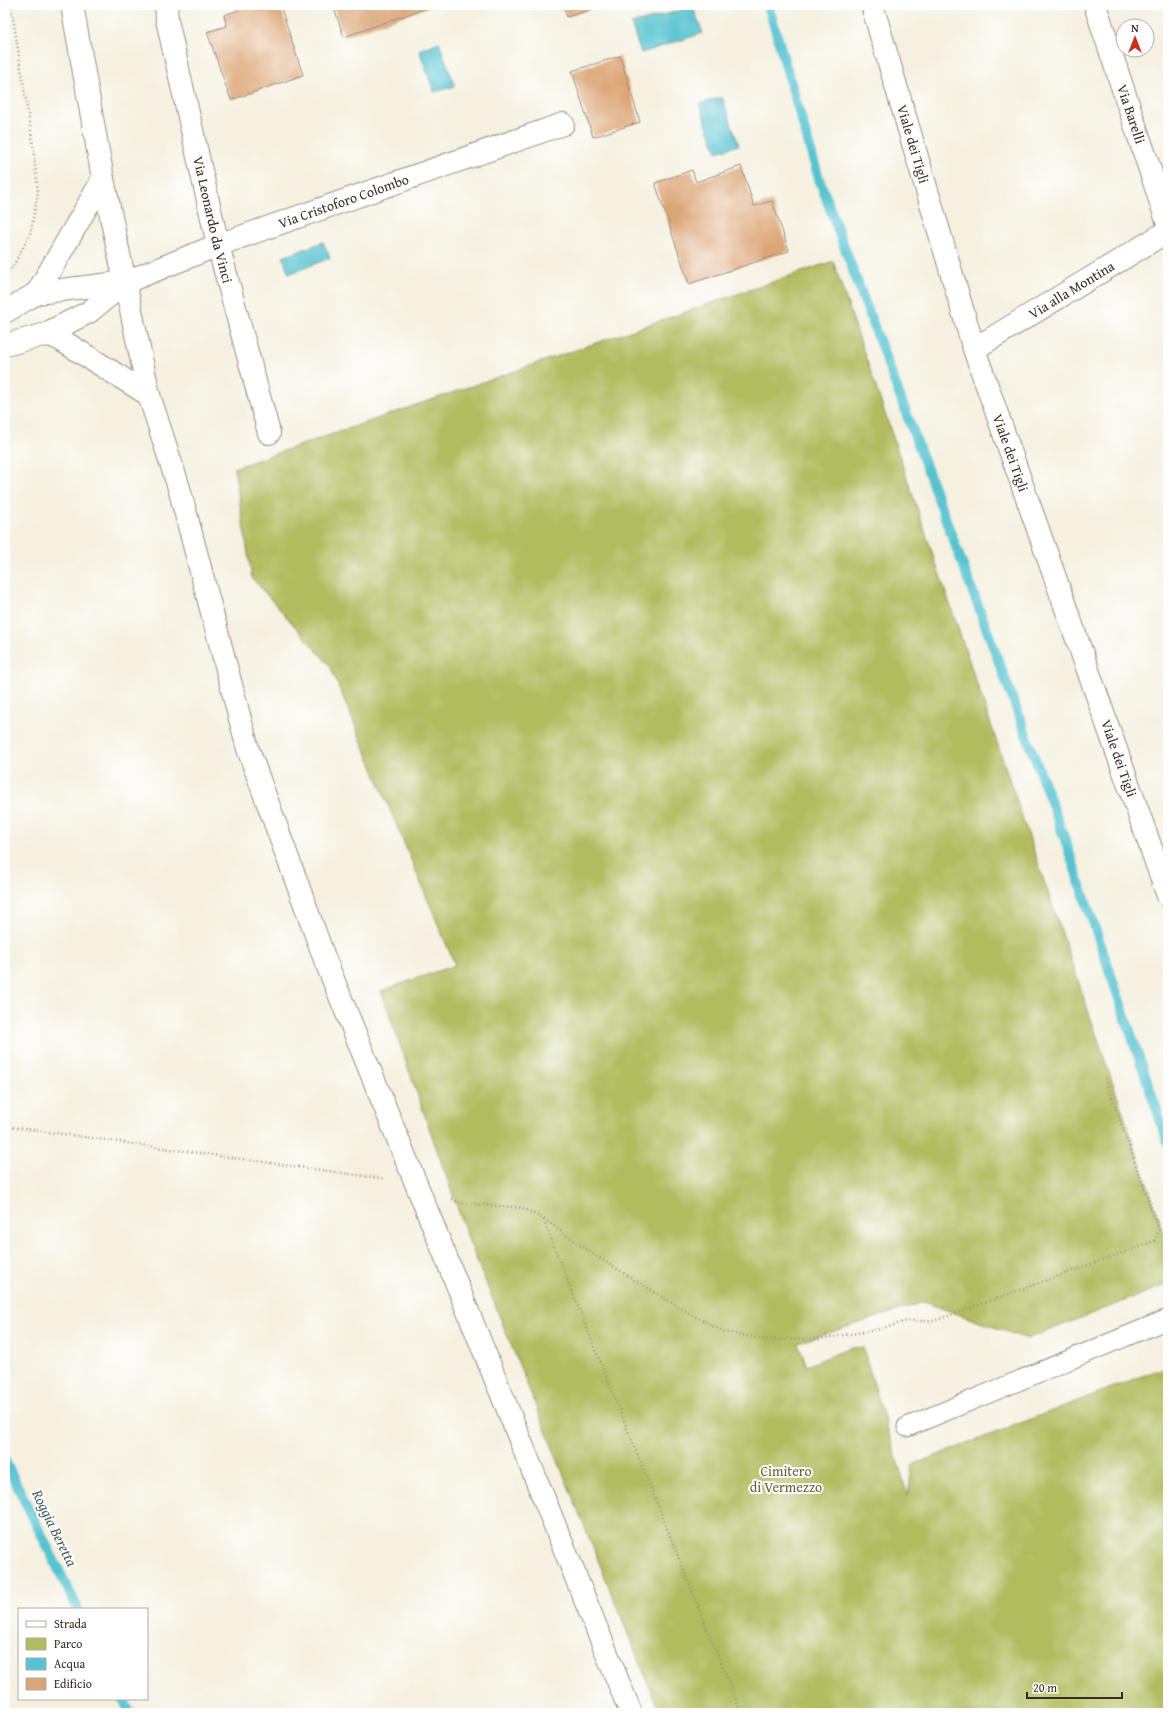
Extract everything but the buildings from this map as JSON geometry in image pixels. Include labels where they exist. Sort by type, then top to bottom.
[{"type":"street","points":[[72,5],[103,179],[149,395],[179,488],[248,749],[324,957],[631,1713]]},
{"type":"street","name":"Via Leonardo da Vinci","points":[[166,5],[167,20],[218,245],[269,433]]},
{"type":"street","name":"Viale dei Tigli","points":[[872,5],[974,349],[1168,896]]},
{"type":"street","name":"Via Barelli","points":[[1095,5],[1168,224]]},
{"type":"street","name":"Via Cristoforo Colombo","points":[[126,282],[218,245],[563,124]]},
{"type":"street","points":[[37,293],[103,179]]},
{"type":"street","name":"Via alla Montina","points":[[974,349],[1168,231]]},
{"type":"street","points":[[5,312],[37,293],[126,282]]},
{"type":"street","points":[[5,345],[43,335],[89,312],[126,282]]},
{"type":"street","points":[[43,335],[52,336],[60,340],[149,395]]},
{"type":"lane","points":[[907,1427],[1168,1319]]},
{"type":"path","points":[[5,274],[12,268],[30,235],[38,193],[33,145],[11,5]]},
{"type":"path","points":[[5,1126],[417,1184],[462,1203],[522,1208],[543,1219],[593,1254],[680,1308],[724,1332],[768,1340],[819,1339],[876,1330],[907,1321],[934,1321],[1154,1241],[1159,1230],[1104,1076]]},
{"type":"path","points":[[543,1219],[741,1713]]},
{"type":"green space","name":"Cimitero di Vermezzo","points":[[833,261],[1168,1245],[1168,1284],[1027,1339],[924,1302],[798,1343],[807,1366],[852,1347],[863,1348],[908,1496],[912,1465],[1168,1366],[1168,1713],[660,1713],[469,1241],[381,991],[455,965],[330,666],[252,578],[234,468]]},
{"type":"water","points":[[693,7],[703,33],[641,53],[631,24]]},
{"type":"water","points":[[439,42],[455,86],[434,92],[419,50]]},
{"type":"water","points":[[722,97],[739,145],[717,152],[699,104]]},
{"type":"water","points":[[323,242],[330,258],[289,274],[283,257]]},
{"type":"waterway","points":[[768,5],[819,179],[1063,834],[1168,1143]]},
{"type":"waterway","name":"Roggia Beretta","points":[[5,1461],[78,1608]]},
{"type":"waterway","name":"Roggia Beretta","points":[[124,1700],[130,1713]]}]
